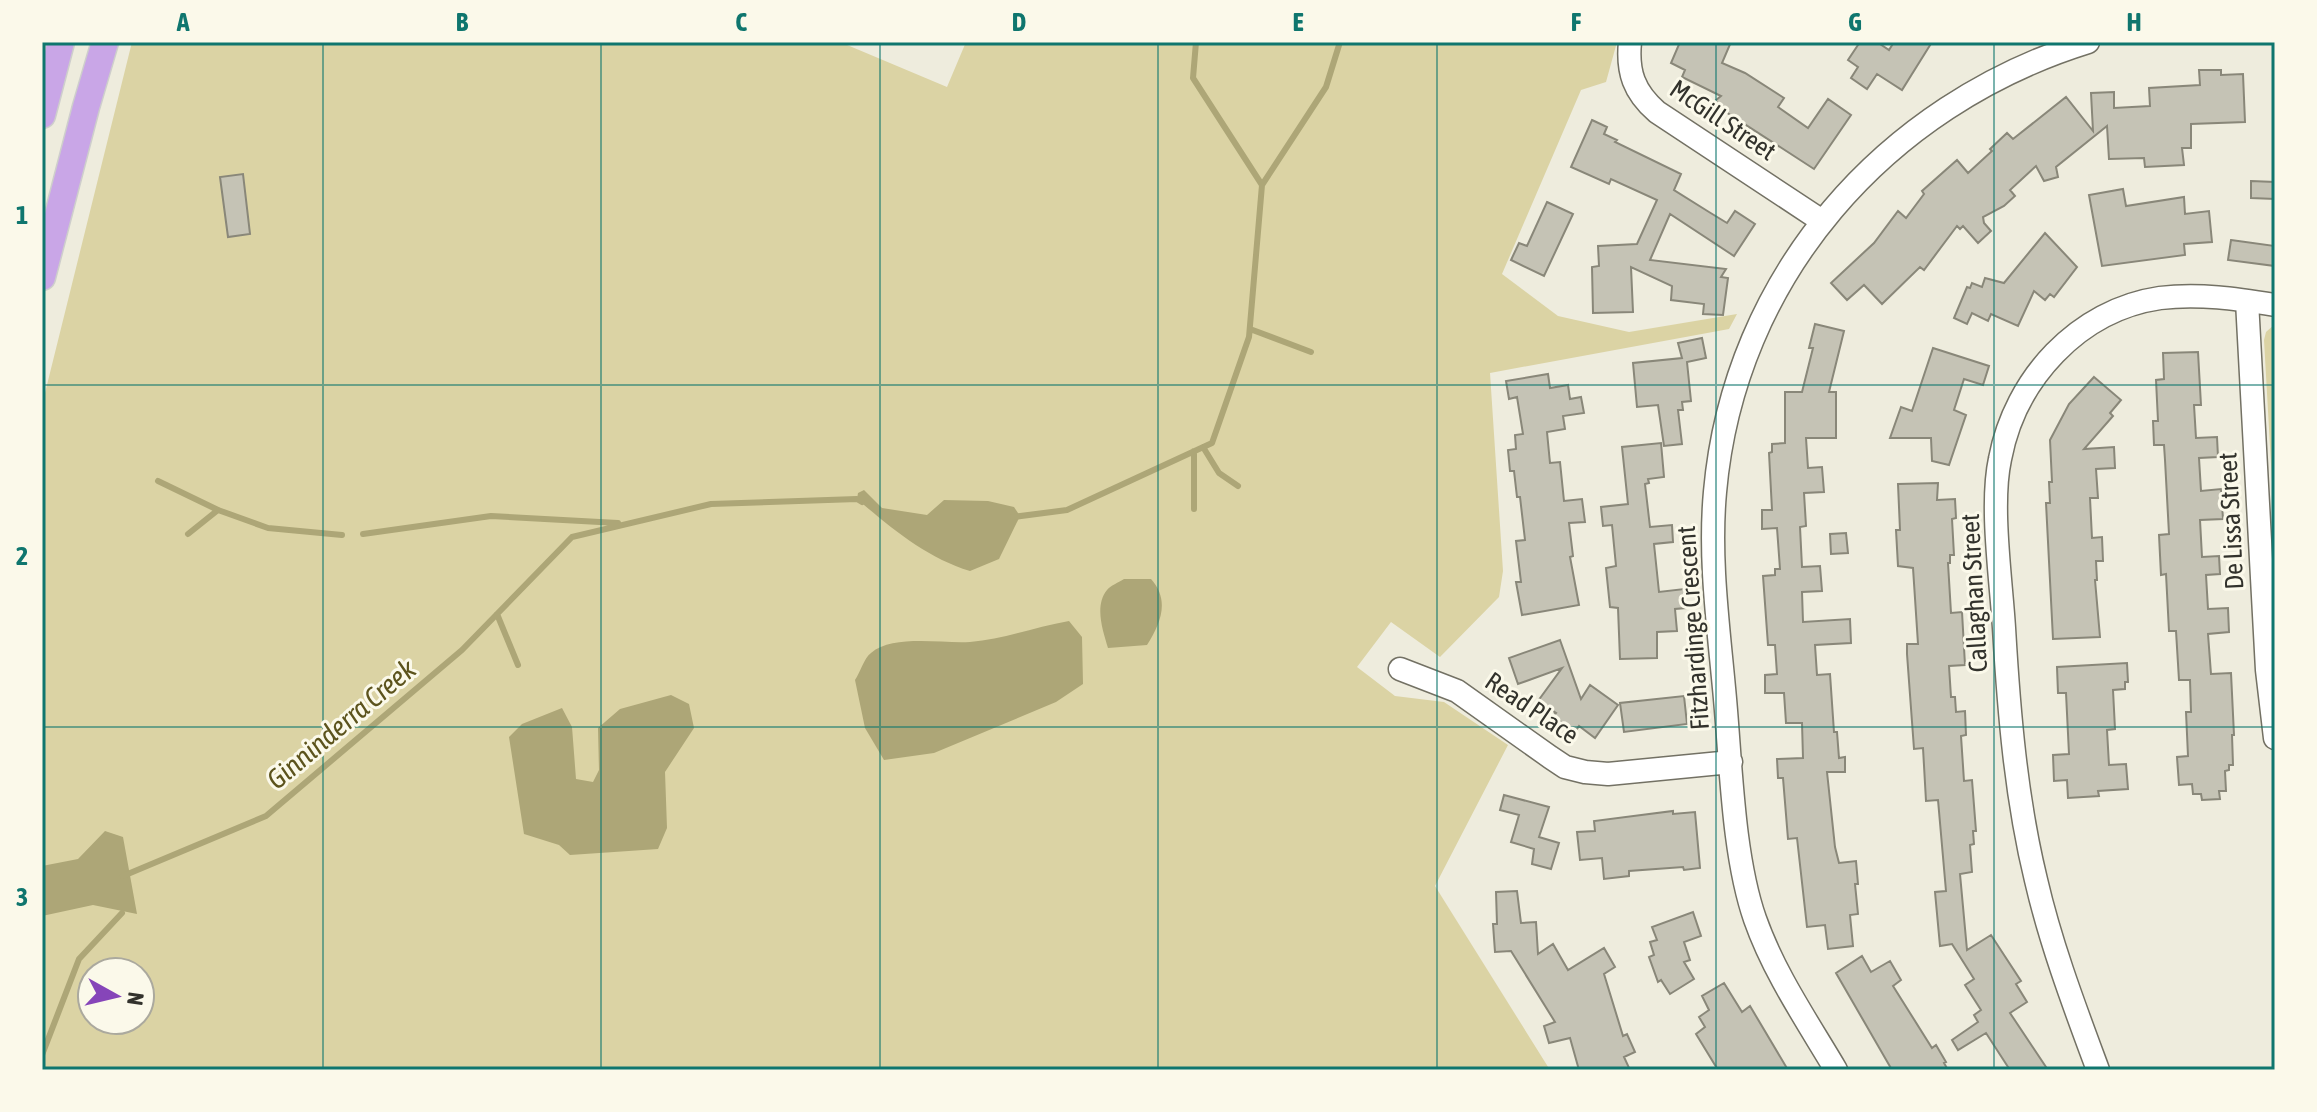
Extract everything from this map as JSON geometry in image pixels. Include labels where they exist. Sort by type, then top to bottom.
[{"type":"main road","points":[[42,115],[61,42]]},
{"type":"main road","points":[[42,277],[105,42]]},
{"type":"street","name":"McGill Street","points":[[1630,42],[1629,71],[1642,98],[1657,112],[1822,221]]},
{"type":"street","name":"Fitzhardinge Crescent","points":[[1836,1070],[1775,967],[1747,895],[1739,844],[1712,559],[1718,460],[1733,396],[1755,334],[1785,275],[1822,221],[1876,163],[1937,113],[2020,66],[2088,42]]},
{"type":"street","name":"Callaghan Street","points":[[2098,1070],[2064,979],[2036,882],[2026,833],[2007,684],[1997,501],[1999,461],[2009,422],[2027,386],[2052,354],[2084,328],[2119,309],[2158,298],[2199,295],[2275,305]]},
{"type":"street","name":"De Lissa Street","points":[[2247,301],[2267,670],[2275,738]]},
{"type":"street","name":"Read Place","points":[[1400,669],[1457,691],[1565,767],[1608,774],[1731,762]]},
{"type":"shaded area","points":[[132,42],[840,42],[947,87],[966,42],[1617,42],[1606,82],[1581,90],[1502,274],[1558,316],[1629,332],[1737,314],[1729,329],[1490,373],[1503,571],[1499,597],[1440,657],[1391,622],[1357,667],[1395,696],[1444,702],[1508,745],[1435,886],[1550,1070],[42,1070],[42,405]]},
{"type":"shaded area","points":[[2275,324],[2275,535],[2264,340],[2266,332]]},
{"type":"shaded area","points":[[864,490],[882,508],[927,515],[944,500],[988,501],[1014,507],[1020,516],[999,559],[970,571],[924,550],[896,531],[857,499],[858,493]]},
{"type":"shaded area","points":[[1124,579],[1151,579],[1160,595],[1161,612],[1147,645],[1108,648],[1101,619],[1101,603],[1108,589]]},
{"type":"shaded area","points":[[1069,621],[1082,637],[1083,684],[1056,702],[934,753],[884,760],[865,728],[855,680],[871,653],[892,644],[983,640]]},
{"type":"shaded area","points":[[671,695],[689,704],[694,728],[665,772],[667,828],[658,849],[570,855],[559,845],[524,834],[509,737],[522,724],[562,708],[572,727],[576,779],[593,782],[599,770],[598,728],[620,709]]},
{"type":"shaded area","points":[[105,831],[123,837],[137,914],[93,905],[42,916],[42,866],[78,859]]},
{"type":"building","points":[[1680,42],[1731,42],[1722,63],[1745,73],[1784,98],[1778,107],[1808,128],[1828,99],[1851,115],[1814,169],[1726,112],[1728,110],[1715,101],[1721,96],[1682,77],[1685,70],[1671,63]]},
{"type":"building","points":[[1860,42],[1877,42],[1889,50],[1894,42],[1932,42],[1902,90],[1877,74],[1867,89],[1851,78],[1858,67],[1848,60]]},
{"type":"building","points":[[2199,70],[2221,70],[2221,75],[2243,74],[2245,122],[2191,124],[2191,148],[2182,148],[2184,165],[2145,167],[2144,158],[2109,159],[2107,126],[2056,167],[2058,177],[2044,181],[2036,166],[2010,190],[2015,196],[1983,217],[1991,231],[1978,243],[1963,226],[1960,229],[1957,226],[1924,270],[1920,267],[1882,304],[1864,285],[1847,300],[1831,283],[1874,243],[1898,211],[1906,218],[1924,194],[1922,191],[1957,160],[1968,173],[2007,133],[2013,139],[2066,97],[2093,131],[2091,93],[2114,92],[2114,108],[2150,106],[2149,88],[2200,85]]},
{"type":"building","points":[[1592,120],[1607,127],[1604,134],[1617,140],[1615,142],[1681,174],[1674,190],[1727,223],[1735,211],[1755,224],[1734,256],[1670,214],[1650,260],[1726,269],[1721,277],[1728,278],[1723,315],[1703,314],[1704,304],[1671,300],[1672,286],[1631,267],[1633,312],[1593,313],[1592,267],[1599,266],[1598,246],[1637,244],[1657,200],[1611,179],[1609,184],[1571,167]]},
{"type":"building","points":[[243,174],[250,234],[228,237],[220,177]]},
{"type":"building","points":[[2251,181],[2275,182],[2275,199],[2251,198]]},
{"type":"building","points":[[2123,189],[2126,206],[2184,197],[2185,214],[2209,211],[2212,242],[2184,244],[2185,255],[2102,266],[2089,195]]},
{"type":"building","points":[[1547,202],[1573,214],[1544,276],[1511,260],[1519,243],[1527,246]]},
{"type":"building","points":[[2045,233],[2077,267],[2054,297],[2050,294],[2045,300],[2034,291],[2018,326],[1991,314],[1988,321],[1972,313],[1967,324],[1954,318],[1967,287],[1970,288],[1972,283],[1982,287],[1985,278],[2004,283]]},
{"type":"building","points":[[2231,240],[2275,246],[2275,266],[2228,260]]},
{"type":"building","points":[[1815,324],[1844,331],[1829,392],[1836,392],[1836,438],[1806,438],[1808,468],[1822,467],[1824,492],[1804,493],[1806,526],[1800,527],[1802,567],[1820,566],[1822,591],[1802,592],[1803,622],[1850,619],[1851,643],[1815,645],[1817,675],[1830,674],[1834,732],[1837,732],[1839,758],[1845,757],[1845,772],[1827,772],[1835,847],[1839,863],[1856,861],[1858,884],[1855,884],[1858,914],[1850,915],[1853,946],[1828,949],[1825,925],[1807,927],[1797,838],[1788,839],[1783,778],[1778,778],[1777,759],[1803,758],[1802,723],[1786,723],[1784,693],[1765,693],[1765,675],[1777,674],[1775,645],[1768,645],[1763,576],[1775,575],[1775,569],[1780,569],[1777,528],[1762,529],[1762,510],[1772,510],[1769,453],[1772,452],[1772,444],[1785,443],[1785,392],[1802,392],[1813,348],[1809,348]]},
{"type":"building","points":[[1702,338],[1706,358],[1687,362],[1691,401],[1682,402],[1683,410],[1678,410],[1682,444],[1664,446],[1658,405],[1637,407],[1633,363],[1682,358],[1678,343]]},
{"type":"building","points":[[1933,348],[1989,366],[1983,385],[1964,379],[1954,410],[1966,415],[1949,465],[1932,461],[1931,438],[1890,438],[1901,407],[1912,411]]},
{"type":"building","points":[[2198,352],[2201,405],[2194,405],[2196,438],[2217,437],[2218,457],[2199,458],[2201,491],[2221,489],[2223,519],[2200,520],[2202,557],[2219,556],[2220,574],[2206,575],[2208,609],[2228,608],[2229,632],[2208,634],[2211,674],[2231,673],[2234,735],[2233,765],[2225,771],[2226,791],[2219,791],[2220,799],[2202,800],[2201,794],[2193,794],[2192,784],[2179,785],[2177,757],[2188,756],[2186,712],[2191,712],[2190,680],[2179,680],[2176,631],[2169,631],[2166,574],[2161,575],[2159,535],[2169,534],[2164,445],[2154,445],[2153,421],[2158,421],[2156,380],[2164,379],[2163,353]]},
{"type":"building","points":[[1548,374],[1550,388],[1568,385],[1570,399],[1581,397],[1584,413],[1563,416],[1565,429],[1547,432],[1550,463],[1560,462],[1564,501],[1582,499],[1585,522],[1569,523],[1573,556],[1570,557],[1579,605],[1522,615],[1516,582],[1521,582],[1516,541],[1525,540],[1520,497],[1517,497],[1514,471],[1510,471],[1508,450],[1516,449],[1515,435],[1523,434],[1517,397],[1509,399],[1506,381]]},
{"type":"building","points":[[2094,377],[2121,400],[2110,413],[2113,416],[2084,449],[2114,447],[2115,468],[2096,469],[2098,498],[2090,498],[2092,538],[2102,537],[2103,561],[2096,561],[2095,580],[2100,637],[2053,639],[2046,503],[2050,503],[2049,482],[2052,482],[2050,440],[2069,404]]},
{"type":"building","points":[[1661,443],[1664,477],[1648,479],[1649,483],[1645,484],[1650,527],[1672,525],[1673,542],[1654,544],[1659,592],[1684,589],[1686,608],[1675,609],[1677,631],[1657,632],[1657,658],[1620,659],[1618,608],[1610,607],[1606,568],[1616,566],[1612,525],[1603,526],[1601,507],[1628,504],[1622,447]]},
{"type":"building","points":[[1938,483],[1937,500],[1955,499],[1956,518],[1952,519],[1954,555],[1950,555],[1948,563],[1951,613],[1962,612],[1965,665],[1949,666],[1951,697],[1955,697],[1956,712],[1965,711],[1966,735],[1961,736],[1964,781],[1972,780],[1976,831],[1973,831],[1974,844],[1970,845],[1972,872],[1960,874],[1967,950],[1991,935],[2021,981],[2016,984],[2027,1002],[2010,1013],[2048,1070],[2010,1070],[1986,1033],[1958,1050],[1952,1040],[1978,1022],[1974,1015],[1981,1010],[1965,985],[1974,979],[1952,944],[1940,946],[1935,892],[1946,891],[1938,800],[1926,801],[1923,748],[1914,749],[1907,654],[1907,644],[1918,644],[1913,568],[1898,566],[1896,530],[1900,530],[1898,484]]},
{"type":"building","points":[[1846,533],[1848,553],[1831,554],[1830,534]]},
{"type":"building","points":[[1560,640],[1581,699],[1590,685],[1618,705],[1595,738],[1579,726],[1575,732],[1538,701],[1562,668],[1518,684],[1509,658]]},
{"type":"building","points":[[2127,663],[2128,682],[2125,682],[2125,689],[2113,690],[2115,729],[2107,730],[2109,765],[2126,764],[2128,789],[2098,791],[2099,796],[2068,798],[2067,780],[2054,781],[2053,755],[2069,754],[2066,693],[2058,693],[2057,667]]},
{"type":"building","points":[[1684,696],[1687,724],[1624,732],[1620,703]]},
{"type":"building","points":[[1504,795],[1549,807],[1539,837],[1559,843],[1551,869],[1532,864],[1534,849],[1511,842],[1519,815],[1500,810]]},
{"type":"building","points":[[1673,811],[1673,814],[1695,812],[1700,868],[1629,871],[1629,876],[1604,879],[1602,858],[1580,860],[1577,832],[1595,831],[1594,821]]},
{"type":"building","points":[[1517,891],[1521,923],[1536,922],[1538,954],[1553,944],[1568,970],[1604,948],[1615,967],[1604,974],[1623,1036],[1627,1034],[1635,1052],[1624,1057],[1630,1070],[1579,1070],[1570,1038],[1549,1043],[1544,1026],[1555,1022],[1511,951],[1495,952],[1493,924],[1497,924],[1496,892]]},
{"type":"building","points":[[1693,912],[1701,936],[1684,942],[1690,960],[1684,962],[1694,979],[1670,994],[1661,980],[1658,982],[1649,957],[1654,955],[1650,942],[1657,940],[1652,927]]},
{"type":"building","points":[[1862,956],[1871,972],[1890,961],[1901,980],[1893,986],[1932,1048],[1936,1045],[1948,1070],[1892,1070],[1836,973]]},
{"type":"building","points":[[1724,983],[1742,1012],[1750,1006],[1788,1070],[1718,1070],[1696,1034],[1705,1027],[1699,1017],[1709,1010],[1702,996]]},
{"type":"waterway","name":"Ginninderra Creek","points":[[1013,517],[1067,510],[1212,443],[1249,337],[1262,185],[1193,78],[1196,42]]},
{"type":"waterway","points":[[1262,185],[1326,87],[1340,42]]},
{"type":"waterway","points":[[1250,329],[1311,352]]},
{"type":"waterway","points":[[1203,447],[1219,473],[1238,486]]},
{"type":"waterway","points":[[1194,451],[1194,509]]},
{"type":"waterway","name":"Ginninderra Creek","points":[[158,481],[218,510],[268,528],[342,535]]},
{"type":"waterway","name":"Ginninderra Creek","points":[[123,876],[266,816],[462,650],[572,537],[711,504],[857,499],[862,502]]},
{"type":"waterway","points":[[188,534],[218,510]]},
{"type":"waterway","name":"Ginninderra Creek","points":[[363,534],[491,516],[618,523]]},
{"type":"waterway","points":[[497,614],[518,665]]},
{"type":"waterway","points":[[42,1055],[79,959],[122,913]]}]
